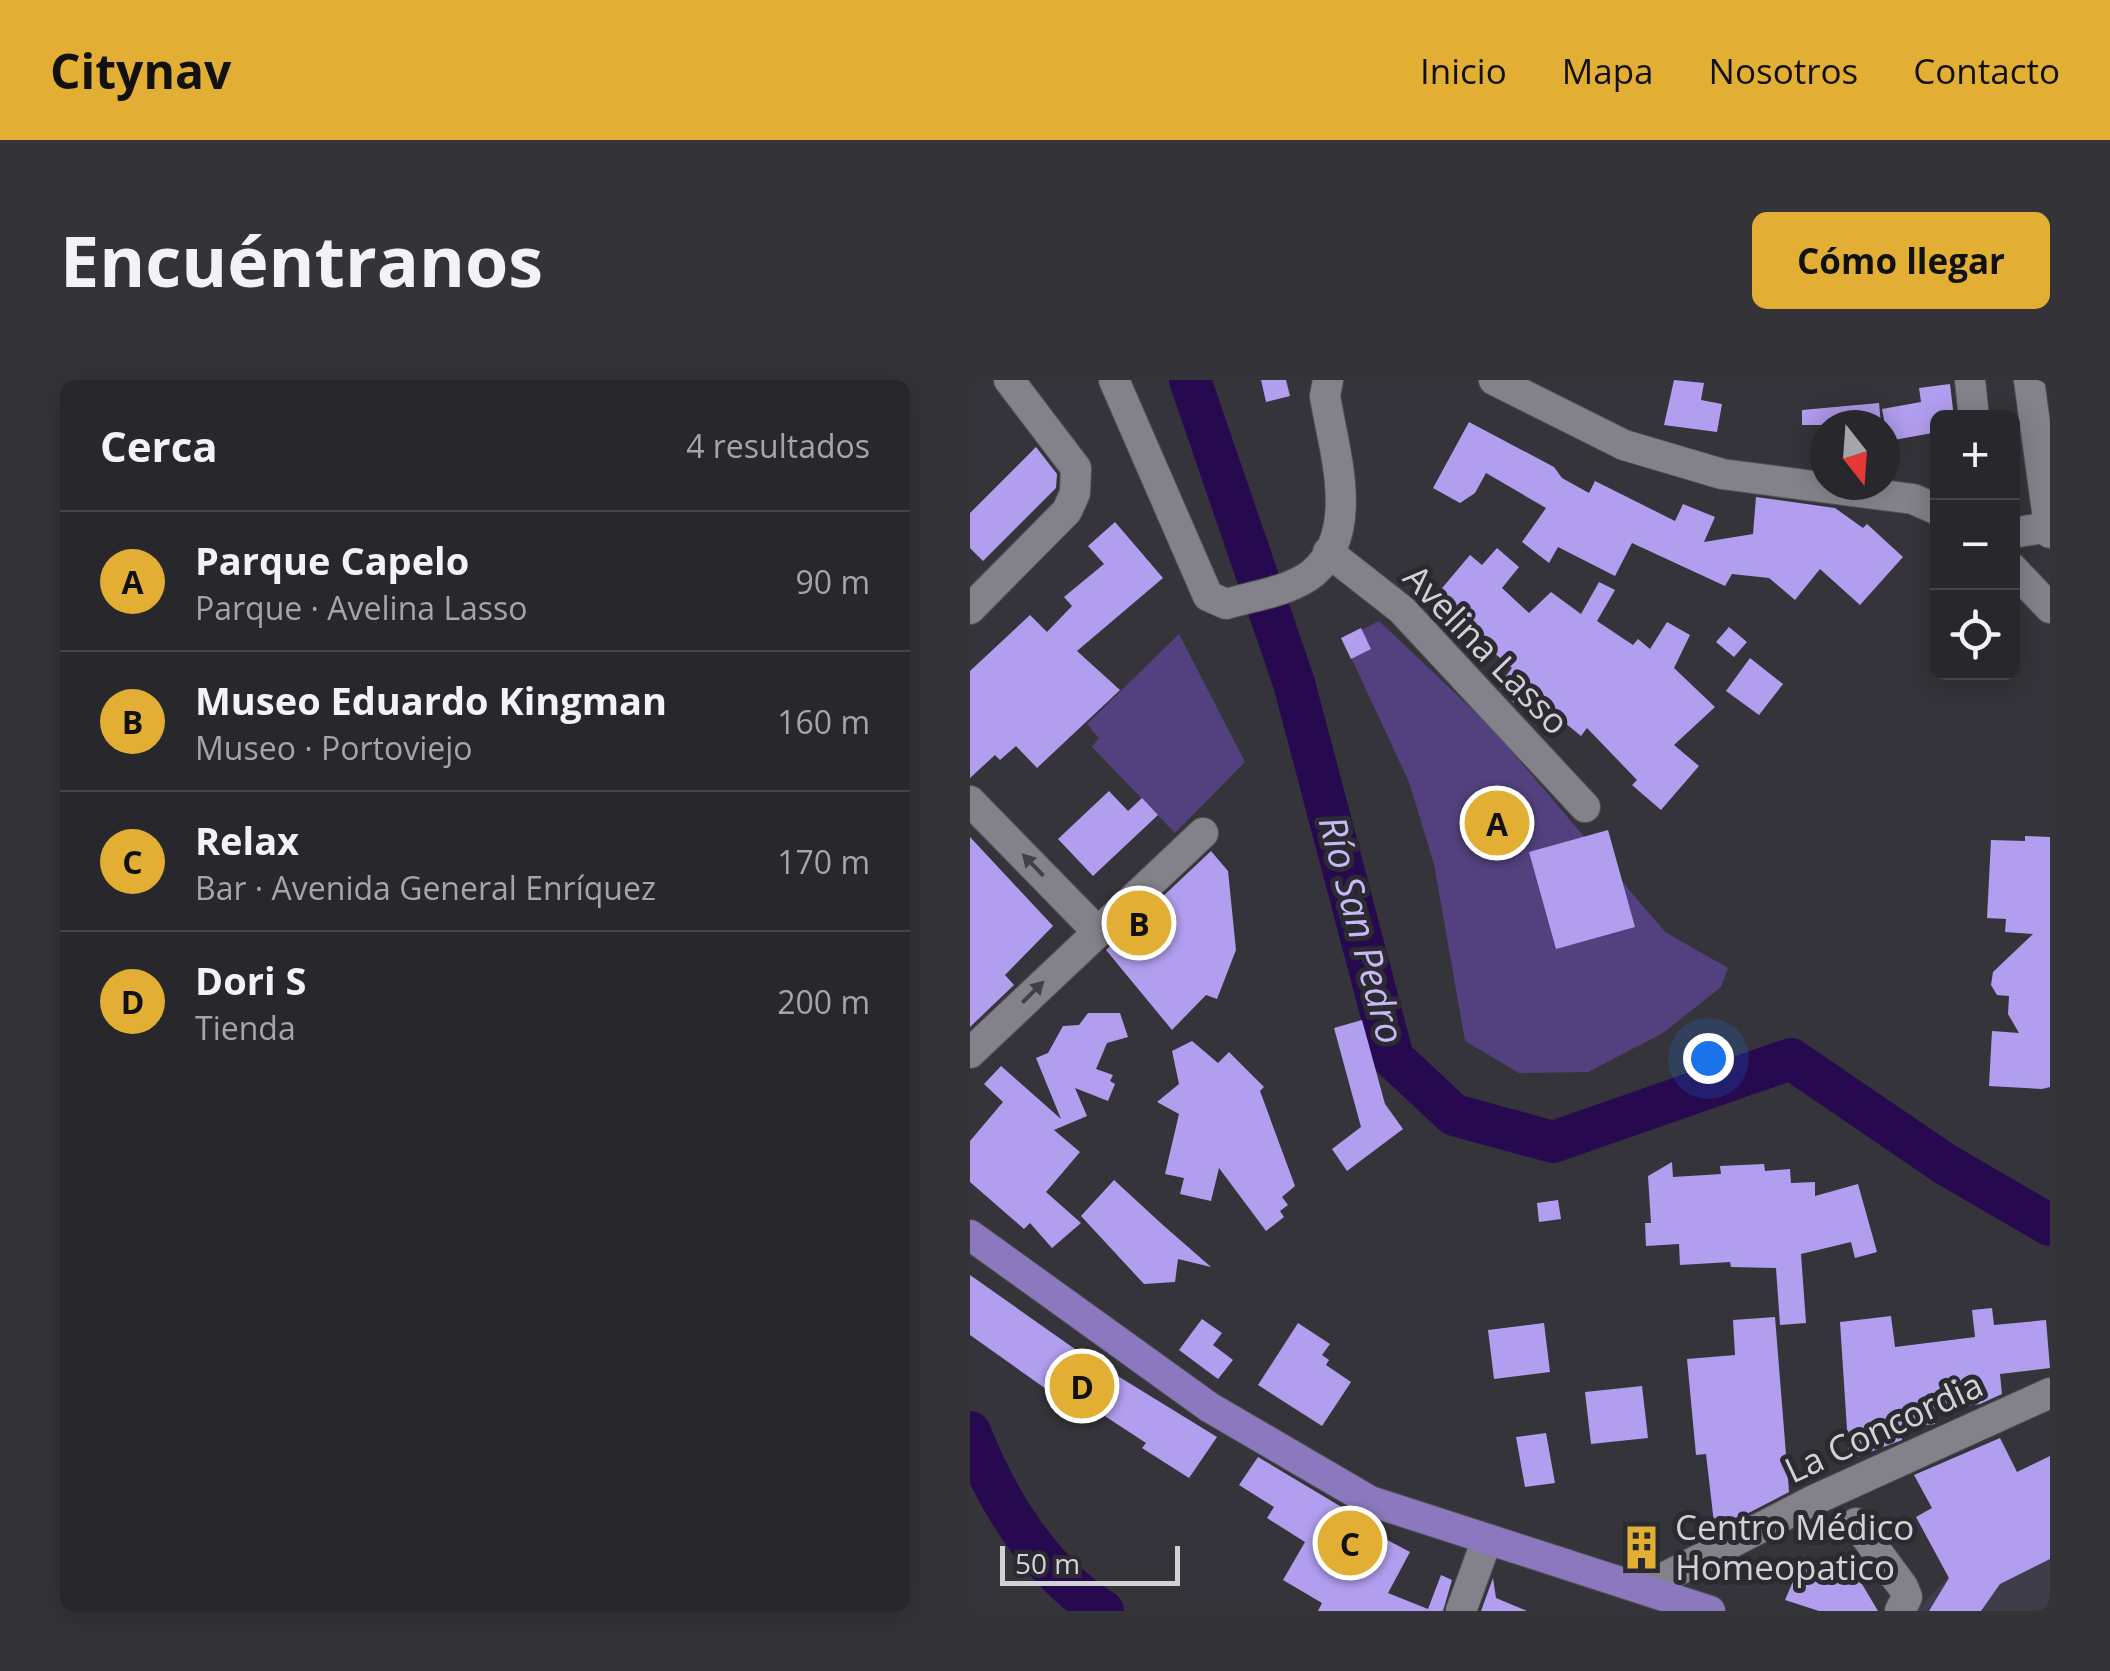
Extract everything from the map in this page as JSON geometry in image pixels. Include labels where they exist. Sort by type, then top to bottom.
[{"type":"main road","points":[[970,1234],[1209,1407],[1370,1501],[1486,1542],[1710,1611]]},
{"type":"street","points":[[970,610],[1068,511],[1077,482],[1076,468],[1009,380]]},
{"type":"street","points":[[1114,380],[1208,596],[1226,604],[1295,583],[1314,572],[1328,552],[1342,496],[1325,396],[1328,380]]},
{"type":"street","points":[[1494,380],[1624,445],[1722,474],[1914,499],[1930,506]]},
{"type":"street","points":[[1970,380],[1973,410]]},
{"type":"street","points":[[2020,532],[2050,529],[2029,380]]},
{"type":"street","name":"Avelina Lasso","points":[[1328,552],[1402,610],[1585,807]]},
{"type":"street","points":[[2020,576],[2050,608]]},
{"type":"street","points":[[970,801],[1096,930]]},
{"type":"street","points":[[970,1054],[1096,930],[1203,833]]},
{"type":"street","name":"La Concordia","points":[[1644,1588],[1812,1501],[2050,1393]]},
{"type":"street","points":[[1856,1524],[1903,1587],[1907,1597],[1900,1611]]},
{"type":"street","points":[[1461,1611],[1486,1542]]},
{"type":"shaded area","points":[[1379,621],[1492,728],[1665,932],[1728,968],[1721,987],[1663,1033],[1588,1072],[1519,1073],[1465,1041],[1434,864],[1409,782],[1343,640]]},
{"type":"shaded area","points":[[1179,634],[1245,762],[1175,833],[1092,747],[1099,738],[1087,724]]},
{"type":"shaded area","points":[[2050,1524],[2050,1611],[1916,1611],[1952,1573]]},
{"type":"building","points":[[1261,380],[1286,380],[1290,396],[1266,402]]},
{"type":"building","points":[[1674,380],[1704,383],[1701,400],[1722,404],[1717,432],[1664,425]]},
{"type":"building","points":[[1950,384],[1953,410],[1930,410],[1930,433],[1900,439],[1900,410],[1882,409],[1921,402],[1919,388]]},
{"type":"building","points":[[1879,403],[1880,410],[1810,410],[1810,425],[1802,425],[1802,410]]},
{"type":"building","points":[[1469,422],[1554,467],[1562,478],[1589,493],[1595,481],[1675,521],[1683,504],[1715,517],[1704,542],[1753,534],[1756,497],[1835,508],[1863,528],[1867,524],[1903,557],[1860,605],[1820,569],[1795,600],[1769,578],[1732,574],[1725,586],[1632,543],[1615,576],[1558,547],[1549,563],[1522,542],[1546,508],[1486,473],[1475,493],[1460,503],[1433,488]]},
{"type":"building","points":[[1036,447],[1057,474],[1056,488],[983,561],[970,548],[970,513]]},
{"type":"building","points":[[1115,522],[1163,578],[1077,651],[1120,690],[1037,768],[1016,746],[1000,760],[995,755],[970,778],[970,671],[1030,615],[1047,632],[1072,606],[1064,597],[1104,564],[1088,546]]},
{"type":"building","points":[[1497,548],[1519,567],[1502,588],[1529,613],[1551,592],[1581,614],[1599,582],[1615,590],[1597,621],[1633,645],[1638,639],[1650,649],[1667,622],[1690,635],[1674,668],[1715,707],[1674,745],[1699,766],[1661,810],[1632,785],[1637,780],[1587,728],[1581,736],[1526,691],[1514,703],[1498,686],[1512,668],[1432,600],[1470,555],[1482,565]]},
{"type":"building","points":[[1729,627],[1747,642],[1734,657],[1716,642]]},
{"type":"building","points":[[1361,628],[1371,649],[1351,659],[1341,638]]},
{"type":"building","points":[[1750,658],[1783,684],[1759,715],[1726,691]]},
{"type":"building","points":[[1109,791],[1128,811],[1142,798],[1158,815],[1093,876],[1058,839]]},
{"type":"building","points":[[1608,830],[1635,927],[1556,949],[1529,852]]},
{"type":"building","points":[[2025,836],[2050,837],[2050,1087],[2042,1089],[1989,1086],[1992,1031],[2019,1033],[2008,1014],[2009,996],[1997,995],[1991,985],[1993,972],[2033,934],[2005,932],[2006,919],[1987,918],[1991,840],[2025,841]]},
{"type":"building","points":[[970,837],[1053,926],[1005,975],[1014,985],[970,1027]]},
{"type":"building","points":[[1211,851],[1228,871],[1236,950],[1217,999],[1206,995],[1172,1030],[1106,950]]},
{"type":"building","points":[[1088,1013],[1120,1013],[1128,1037],[1107,1043],[1096,1069],[1113,1075],[1110,1081],[1115,1084],[1108,1101],[1075,1088],[1087,1116],[1054,1130],[1080,1152],[1046,1192],[1081,1223],[1052,1248],[1030,1223],[1024,1229],[970,1182],[970,1141],[1003,1102],[984,1084],[1001,1066],[1061,1119],[1036,1058],[1048,1053],[1063,1026],[1079,1025]]},
{"type":"building","points":[[1362,1020],[1385,1104],[1403,1129],[1347,1171],[1332,1149],[1361,1127],[1334,1028]]},
{"type":"building","points":[[1192,1041],[1218,1063],[1229,1052],[1264,1087],[1260,1091],[1295,1186],[1282,1197],[1288,1205],[1280,1211],[1284,1217],[1266,1231],[1219,1168],[1211,1201],[1180,1194],[1184,1178],[1165,1174],[1179,1114],[1157,1102],[1179,1084],[1172,1051]]},
{"type":"building","points":[[1672,1162],[1673,1177],[1721,1174],[1720,1166],[1764,1164],[1765,1171],[1790,1169],[1791,1183],[1815,1182],[1815,1196],[1858,1184],[1877,1252],[1855,1258],[1851,1242],[1801,1254],[1806,1323],[1780,1325],[1776,1268],[1731,1267],[1730,1262],[1680,1265],[1679,1244],[1646,1246],[1645,1223],[1651,1223],[1648,1176]]},
{"type":"building","points":[[1114,1180],[1211,1267],[1178,1259],[1175,1282],[1144,1284],[1081,1216]]},
{"type":"building","points":[[1558,1200],[1561,1219],[1539,1222],[1537,1203]]},
{"type":"building","points":[[970,1275],[1082,1354],[1217,1437],[1189,1478],[1142,1448],[1146,1443],[1059,1386],[1053,1394],[970,1335]]},
{"type":"building","points":[[1992,1308],[1994,1325],[2046,1320],[2050,1368],[2000,1374],[2002,1394],[1980,1404],[1933,1410],[1935,1424],[1901,1428],[1902,1440],[1849,1460],[1840,1322],[1891,1316],[1895,1347],[1975,1337],[1972,1310]]},
{"type":"building","points":[[1775,1317],[1789,1492],[1733,1521],[1714,1523],[1706,1454],[1696,1455],[1687,1359],[1735,1355],[1733,1320]]},
{"type":"building","points":[[1202,1319],[1222,1333],[1213,1345],[1233,1360],[1218,1379],[1179,1350]]},
{"type":"building","points":[[1298,1323],[1330,1344],[1322,1355],[1329,1360],[1326,1365],[1351,1382],[1322,1426],[1258,1385]]},
{"type":"building","points":[[1544,1323],[1550,1372],[1494,1379],[1488,1330]]},
{"type":"building","points":[[1642,1386],[1648,1438],[1591,1444],[1585,1392]]},
{"type":"building","points":[[1546,1433],[1555,1483],[1525,1487],[1516,1437]]},
{"type":"building","points":[[2000,1438],[2017,1472],[2050,1456],[2050,1559],[2000,1584],[1981,1611],[1929,1611],[1949,1578],[1916,1517],[1932,1508],[1914,1475]]},
{"type":"building","points":[[1258,1457],[1360,1518],[1357,1524],[1410,1552],[1388,1593],[1428,1609],[1441,1575],[1452,1580],[1443,1611],[1318,1611],[1322,1603],[1283,1580],[1305,1542],[1267,1518],[1274,1507],[1239,1485]]},
{"type":"building","name":"Centro Médico Homeopatico","points":[[1654,1530],[1660,1558],[1631,1566],[1625,1536]]},
{"type":"building","points":[[1804,1556],[1856,1574],[1878,1611],[1819,1611],[1785,1600]]},
{"type":"building","points":[[1493,1578],[1496,1598],[1527,1611],[1481,1611]]},
{"type":"waterway","name":"Río San Pedro","points":[[1190,380],[1294,683],[1393,1058],[1454,1115],[1553,1142],[1791,1059],[1945,1164],[2050,1225]]},
{"type":"waterway","points":[[970,1432],[1007,1508],[1040,1555],[1080,1595],[1103,1611]]},
{"type":"place","name":"Parque Capelo","points":[[1497,823]]},
{"type":"place","name":"Museo Eduardo Kingman","points":[[1139,923]]},
{"type":"place","name":"Dori S","points":[[1082,1386]]},
{"type":"place","name":"Relax","points":[[1350,1543]]},
{"type":"place","name":"Centro Médico Homeopatico","points":[[1642,1548]]}]
